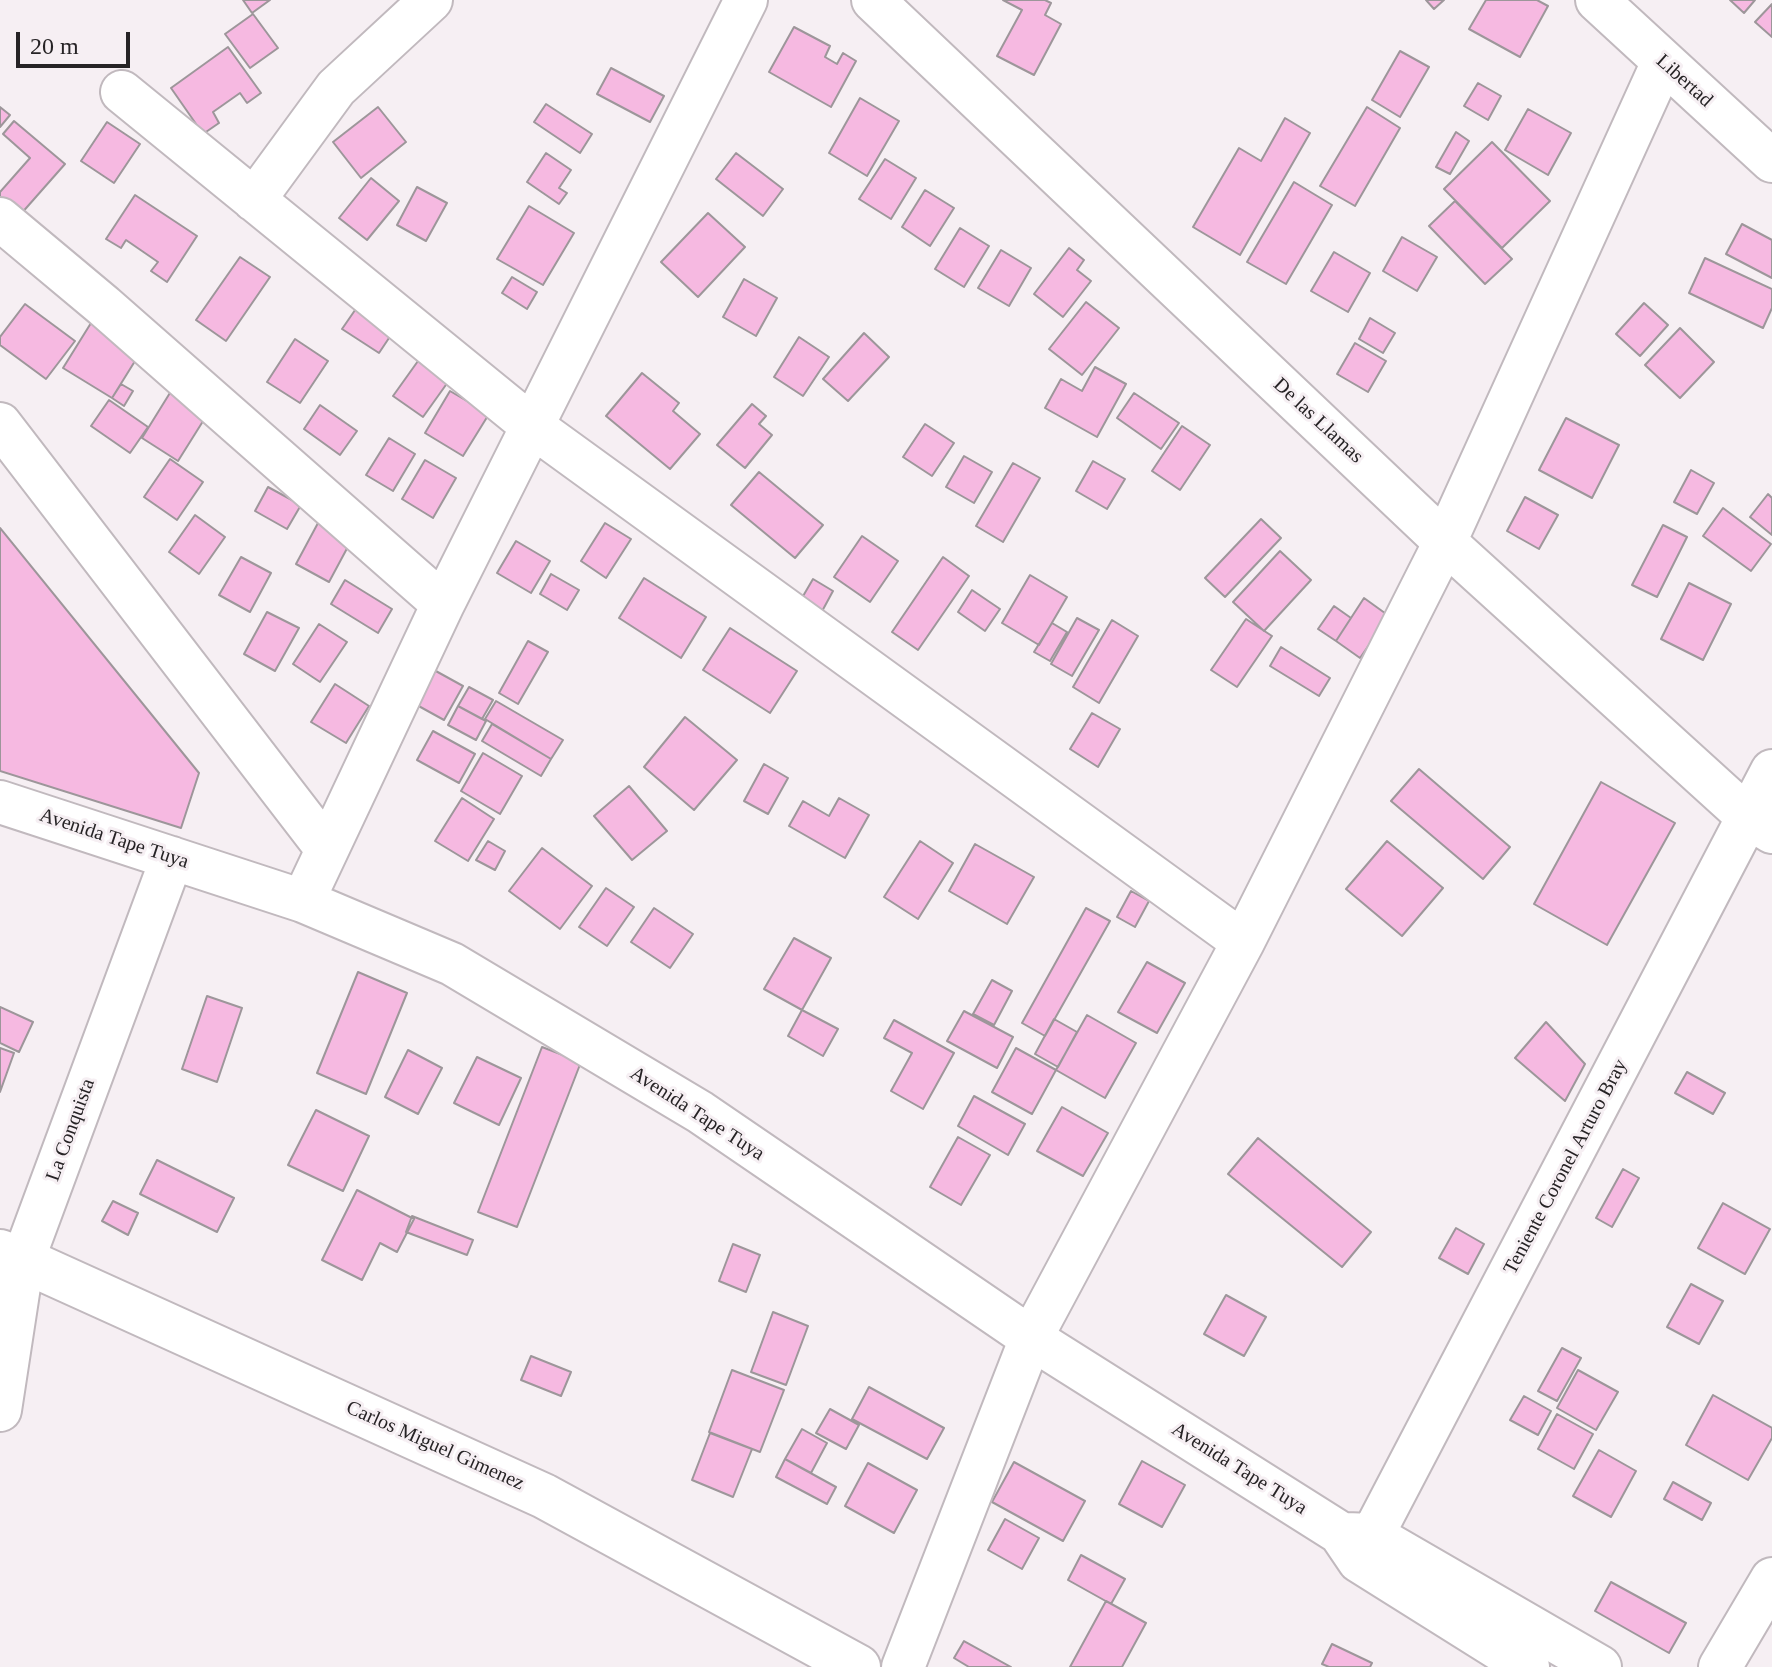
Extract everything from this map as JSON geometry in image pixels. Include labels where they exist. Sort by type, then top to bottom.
[{"type":"street","points":[[254,200],[336,88],[431,0]]},
{"type":"street","points":[[303,901],[443,604],[746,0]]},
{"type":"street","name":"De las Llamas","points":[[873,0],[1445,542],[1761,825]]},
{"type":"street","name":"Libertad","points":[[1597,0],[1772,161]]},
{"type":"street","points":[[903,1667],[1031,1338],[1243,942],[1445,542],[1663,62]]},
{"type":"street","points":[[122,92],[532,426],[1243,942]]},
{"type":"street","points":[[0,219],[104,306],[443,604]]},
{"type":"street","points":[[0,424],[326,848]]},
{"type":"street","name":"Teniente Coronel Arturo Bray","points":[[1357,1543],[1761,825],[1772,771]]},
{"type":"street","name":"Avenida Tape Tuya","points":[[0,802],[303,901],[452,964],[700,1112],[1031,1338],[1357,1543],[1528,1667]]},
{"type":"street","name":"La Conquista","points":[[0,1410],[11,1256],[172,858]]},
{"type":"street","name":"Carlos Miguel Gimenez","points":[[11,1256],[544,1496],[858,1667]]},
{"type":"street","name":"Avenida Tape Tuya","points":[[1357,1543],[1600,1667]]},
{"type":"street","points":[[1720,1667],[1772,1579]]},
{"type":"building","points":[[243,0],[270,0],[252,13]]},
{"type":"building","points":[[1003,0],[1045,0],[1051,3],[1045,15],[1061,24],[1034,75],[997,56],[1022,10]]},
{"type":"building","points":[[1426,0],[1444,0],[1434,9]]},
{"type":"building","points":[[1486,0],[1537,0],[1548,6],[1520,57],[1469,29]]},
{"type":"building","points":[[1730,0],[1755,0],[1744,13]]},
{"type":"building","points":[[1772,4],[1772,37],[1755,22]]},
{"type":"building","points":[[253,14],[278,48],[250,68],[225,34]]},
{"type":"building","points":[[794,27],[830,46],[825,57],[837,64],[843,53],[856,61],[831,107],[769,72]]},
{"type":"building","points":[[228,47],[261,93],[247,103],[240,93],[213,112],[219,123],[203,134],[171,88]]},
{"type":"building","points":[[1400,51],[1429,67],[1400,117],[1372,100]]},
{"type":"building","points":[[611,68],[664,96],[650,122],[597,94]]},
{"type":"building","points":[[1478,83],[1501,96],[1488,120],[1464,106]]},
{"type":"building","points":[[860,98],[899,121],[867,176],[829,153]]},
{"type":"building","points":[[546,104],[592,134],[580,153],[534,122]]},
{"type":"building","points":[[0,107],[10,115],[0,127]]},
{"type":"building","points":[[378,107],[406,142],[361,178],[333,142]]},
{"type":"building","points":[[1367,107],[1400,128],[1355,206],[1320,186]]},
{"type":"building","points":[[1528,109],[1571,133],[1548,175],[1505,150]]},
{"type":"building","points":[[1285,118],[1310,133],[1240,255],[1193,227],[1239,148],[1261,161]]},
{"type":"building","points":[[14,121],[65,164],[20,215],[0,197],[0,192],[30,158],[3,134]]},
{"type":"building","points":[[107,122],[140,144],[114,183],[81,161]]},
{"type":"building","points":[[1456,132],[1469,141],[1450,174],[1436,167]]},
{"type":"building","points":[[1492,142],[1550,201],[1502,248],[1444,189]]},
{"type":"building","points":[[546,153],[571,170],[559,188],[567,193],[559,204],[527,182]]},
{"type":"building","points":[[736,153],[783,189],[763,216],[716,179]]},
{"type":"building","points":[[885,159],[916,178],[891,219],[859,199]]},
{"type":"building","points":[[371,178],[399,201],[367,240],[339,218]]},
{"type":"building","points":[[1294,182],[1332,205],[1286,284],[1247,262]]},
{"type":"building","points":[[417,187],[447,203],[426,241],[397,225]]},
{"type":"building","points":[[925,190],[954,208],[930,246],[902,227]]},
{"type":"building","points":[[135,195],[197,236],[167,282],[151,271],[158,262],[126,240],[121,248],[106,239]]},
{"type":"building","points":[[1455,201],[1512,259],[1485,284],[1429,226]]},
{"type":"building","points":[[529,206],[574,233],[543,285],[497,259]]},
{"type":"building","points":[[708,213],[745,247],[698,297],[661,262]]},
{"type":"building","points":[[1742,224],[1772,240],[1772,278],[1726,254]]},
{"type":"building","points":[[960,228],[989,246],[964,287],[935,269]]},
{"type":"building","points":[[1402,237],[1437,257],[1417,291],[1383,271]]},
{"type":"building","points":[[1069,248],[1084,260],[1077,270],[1091,281],[1063,317],[1034,294]]},
{"type":"building","points":[[1001,250],[1031,268],[1009,306],[978,288]]},
{"type":"building","points":[[1334,252],[1370,273],[1348,312],[1311,291]]},
{"type":"building","points":[[240,257],[270,277],[226,341],[196,320]]},
{"type":"building","points":[[1705,258],[1772,289],[1772,308],[1763,328],[1689,293]]},
{"type":"building","points":[[512,277],[537,292],[527,309],[502,293]]},
{"type":"building","points":[[744,279],[777,298],[756,336],[723,317]]},
{"type":"building","points":[[362,300],[399,323],[379,353],[342,329]]},
{"type":"building","points":[[1086,302],[1119,328],[1082,375],[1049,349]]},
{"type":"building","points":[[1644,303],[1668,325],[1640,356],[1616,334]]},
{"type":"building","points":[[25,304],[75,341],[46,379],[0,345],[0,337]]},
{"type":"building","points":[[1370,318],[1395,333],[1383,353],[1359,339]]},
{"type":"building","points":[[91,323],[140,353],[112,398],[63,368]]},
{"type":"building","points":[[1680,328],[1714,362],[1680,398],[1645,365]]},
{"type":"building","points":[[864,333],[889,357],[848,401],[823,379]]},
{"type":"building","points":[[799,337],[829,357],[803,396],[774,377]]},
{"type":"building","points":[[295,339],[328,361],[300,403],[267,382]]},
{"type":"building","points":[[1355,343],[1386,361],[1368,392],[1337,374]]},
{"type":"building","points":[[418,361],[448,382],[423,417],[393,396]]},
{"type":"building","points":[[1095,367],[1126,384],[1097,437],[1045,408],[1061,379],[1082,391]]},
{"type":"building","points":[[642,373],[679,403],[673,411],[700,434],[670,469],[606,416]]},
{"type":"building","points":[[121,384],[133,391],[124,406],[112,398]]},
{"type":"building","points":[[173,388],[210,410],[178,461],[142,438]]},
{"type":"building","points":[[450,391],[489,414],[463,456],[425,433]]},
{"type":"building","points":[[1134,393],[1179,423],[1161,449],[1117,418]]},
{"type":"building","points":[[109,400],[148,427],[130,453],[91,426]]},
{"type":"building","points":[[752,404],[766,416],[759,424],[772,435],[745,468],[717,445]]},
{"type":"building","points":[[320,405],[357,431],[340,455],[304,429]]},
{"type":"building","points":[[1566,418],[1619,445],[1592,498],[1539,470]]},
{"type":"building","points":[[925,424],[954,443],[932,476],[903,457]]},
{"type":"building","points":[[1182,426],[1210,445],[1180,490],[1152,471]]},
{"type":"building","points":[[389,438],[415,454],[393,491],[366,475]]},
{"type":"building","points":[[964,456],[992,472],[974,503],[946,487]]},
{"type":"building","points":[[170,459],[203,482],[177,520],[144,497]]},
{"type":"building","points":[[425,460],[456,478],[433,518],[402,499]]},
{"type":"building","points":[[1093,461],[1125,479],[1107,509],[1076,491]]},
{"type":"building","points":[[1013,463],[1040,478],[1003,542],[976,526]]},
{"type":"building","points":[[1691,470],[1714,483],[1697,514],[1674,502]]},
{"type":"building","points":[[759,472],[823,525],[795,558],[731,505]]},
{"type":"building","points":[[268,487],[301,505],[287,529],[255,511]]},
{"type":"building","points":[[1768,494],[1772,498],[1772,535],[1750,517]]},
{"type":"building","points":[[1525,497],[1558,515],[1539,549],[1507,531]]},
{"type":"building","points":[[1723,508],[1771,544],[1751,571],[1703,536]]},
{"type":"building","points":[[195,515],[225,537],[199,574],[169,552]]},
{"type":"building","points":[[1261,519],[1281,538],[1225,597],[1205,578]]},
{"type":"building","points":[[318,523],[351,541],[329,582],[296,564]]},
{"type":"building","points":[[605,523],[631,539],[606,578],[581,561]]},
{"type":"building","points":[[1663,525],[1687,537],[1657,597],[1632,585]]},
{"type":"building","points":[[0,528],[199,773],[181,828],[0,771]]},
{"type":"building","points":[[862,536],[898,561],[870,602],[834,577]]},
{"type":"building","points":[[516,541],[550,561],[531,593],[497,573]]},
{"type":"building","points":[[1280,551],[1311,580],[1264,631],[1233,602]]},
{"type":"building","points":[[241,557],[271,573],[250,612],[219,595]]},
{"type":"building","points":[[943,557],[969,576],[918,650],[892,632]]},
{"type":"building","points":[[551,574],[579,590],[567,610],[540,594]]},
{"type":"building","points":[[1030,575],[1067,597],[1039,645],[1002,623]]},
{"type":"building","points":[[644,578],[706,617],[681,658],[619,618]]},
{"type":"building","points":[[813,579],[833,591],[820,615],[799,603]]},
{"type":"building","points":[[345,580],[392,609],[378,633],[331,604]]},
{"type":"building","points":[[1689,583],[1731,604],[1703,660],[1661,639]]},
{"type":"building","points":[[972,590],[1000,609],[985,631],[958,612]]},
{"type":"building","points":[[1364,598],[1389,616],[1360,658],[1336,641]]},
{"type":"building","points":[[1334,606],[1351,618],[1336,641],[1318,629]]},
{"type":"building","points":[[267,612],[299,628],[275,671],[244,654]]},
{"type":"building","points":[[1077,618],[1099,630],[1072,676],[1051,664]]},
{"type":"building","points":[[1246,619],[1272,636],[1237,687],[1211,670]]},
{"type":"building","points":[[1112,620],[1138,636],[1099,703],[1073,687]]},
{"type":"building","points":[[1052,623],[1067,632],[1050,661],[1034,652]]},
{"type":"building","points":[[319,624],[347,642],[320,682],[293,664]]},
{"type":"building","points":[[730,628],[797,671],[770,713],[703,670]]},
{"type":"building","points":[[528,641],[548,652],[518,704],[499,693]]},
{"type":"building","points":[[1281,647],[1330,678],[1319,696],[1270,666]]},
{"type":"building","points":[[434,670],[463,686],[444,720],[415,704]]},
{"type":"building","points":[[335,684],[369,706],[346,743],[311,722]]},
{"type":"building","points":[[469,687],[493,700],[482,719],[458,706]]},
{"type":"building","points":[[496,701],[563,740],[551,759],[485,719]]},
{"type":"building","points":[[458,706],[486,721],[476,740],[448,725]]},
{"type":"building","points":[[1092,713],[1120,729],[1098,767],[1070,749]]},
{"type":"building","points":[[685,717],[737,760],[694,810],[644,767]]},
{"type":"building","points":[[492,724],[551,759],[541,776],[482,741]]},
{"type":"building","points":[[433,731],[475,754],[459,783],[417,760]]},
{"type":"building","points":[[483,753],[522,776],[500,814],[461,791]]},
{"type":"building","points":[[764,764],[788,778],[768,814],[744,801]]},
{"type":"building","points":[[1419,769],[1510,847],[1483,879],[1391,801]]},
{"type":"building","points":[[1601,782],[1675,823],[1607,945],[1534,904]]},
{"type":"building","points":[[629,786],[667,831],[632,860],[594,816]]},
{"type":"building","points":[[462,798],[494,819],[468,861],[435,841]]},
{"type":"building","points":[[839,798],[869,815],[845,858],[789,826],[803,801],[829,816]]},
{"type":"building","points":[[488,841],[505,851],[495,870],[476,860]]},
{"type":"building","points":[[920,841],[953,863],[918,919],[884,897]]},
{"type":"building","points":[[1387,841],[1443,888],[1402,936],[1346,889]]},
{"type":"building","points":[[975,844],[1034,877],[1007,924],[949,891]]},
{"type":"building","points":[[542,848],[592,886],[560,929],[509,891]]},
{"type":"building","points":[[606,888],[634,907],[607,946],[579,927]]},
{"type":"building","points":[[1131,891],[1149,901],[1135,927],[1117,917]]},
{"type":"building","points":[[654,908],[693,934],[670,968],[631,942]]},
{"type":"building","points":[[1086,908],[1110,921],[1045,1036],[1022,1023]]},
{"type":"building","points":[[794,938],[831,958],[802,1010],[764,989]]},
{"type":"building","points":[[1147,962],[1185,983],[1157,1033],[1118,1012]]},
{"type":"building","points":[[358,972],[407,993],[366,1094],[317,1073]]},
{"type":"building","points":[[992,980],[1012,991],[994,1025],[973,1014]]},
{"type":"building","points":[[207,996],[242,1008],[217,1082],[182,1069]]},
{"type":"building","points":[[0,1007],[33,1022],[19,1052],[0,1043]]},
{"type":"building","points":[[802,1010],[838,1029],[823,1056],[788,1036]]},
{"type":"building","points":[[964,1011],[1013,1037],[997,1068],[947,1041]]},
{"type":"building","points":[[1087,1015],[1136,1043],[1105,1098],[1056,1070]]},
{"type":"building","points":[[1054,1019],[1077,1032],[1058,1067],[1035,1054]]},
{"type":"building","points":[[894,1020],[954,1053],[923,1109],[891,1091],[912,1053],[884,1038]]},
{"type":"building","points":[[1546,1022],[1585,1064],[1565,1101],[1515,1058]]},
{"type":"building","points":[[542,1047],[581,1062],[517,1227],[478,1212]]},
{"type":"building","points":[[0,1048],[14,1053],[0,1092]]},
{"type":"building","points":[[1016,1048],[1056,1070],[1032,1114],[992,1092]]},
{"type":"building","points":[[408,1050],[442,1068],[418,1114],[385,1097]]},
{"type":"building","points":[[477,1057],[521,1078],[499,1125],[454,1103]]},
{"type":"building","points":[[1687,1072],[1725,1093],[1713,1114],[1675,1093]]},
{"type":"building","points":[[974,1096],[1025,1124],[1008,1155],[958,1126]]},
{"type":"building","points":[[1062,1107],[1108,1133],[1083,1176],[1037,1151]]},
{"type":"building","points":[[316,1110],[369,1136],[343,1191],[288,1165]]},
{"type":"building","points":[[958,1137],[990,1155],[961,1205],[930,1187]]},
{"type":"building","points":[[1258,1138],[1371,1232],[1342,1267],[1228,1174]]},
{"type":"building","points":[[157,1160],[234,1198],[217,1232],[140,1194]]},
{"type":"building","points":[[1623,1169],[1639,1178],[1612,1227],[1596,1218]]},
{"type":"building","points":[[357,1190],[414,1219],[397,1252],[380,1243],[362,1280],[322,1260]]},
{"type":"building","points":[[113,1201],[138,1213],[128,1235],[102,1221]]},
{"type":"building","points":[[1723,1203],[1770,1229],[1745,1274],[1698,1248]]},
{"type":"building","points":[[412,1216],[473,1240],[467,1255],[406,1232]]},
{"type":"building","points":[[1456,1228],[1484,1244],[1468,1274],[1439,1258]]},
{"type":"building","points":[[733,1244],[760,1255],[746,1292],[719,1281]]},
{"type":"building","points":[[1691,1284],[1723,1301],[1699,1344],[1667,1327]]},
{"type":"building","points":[[1226,1295],[1266,1317],[1244,1356],[1204,1334]]},
{"type":"building","points":[[773,1312],[808,1326],[786,1385],[751,1372]]},
{"type":"building","points":[[1562,1348],[1581,1358],[1557,1401],[1538,1391]]},
{"type":"building","points":[[531,1356],[571,1372],[561,1396],[521,1380]]},
{"type":"building","points":[[732,1370],[784,1390],[760,1452],[709,1432]]},
{"type":"building","points":[[1578,1370],[1618,1392],[1596,1430],[1557,1408]]},
{"type":"building","points":[[869,1387],[944,1428],[927,1459],[852,1419]]},
{"type":"building","points":[[1713,1395],[1772,1428],[1772,1438],[1748,1480],[1686,1445]]},
{"type":"building","points":[[1524,1396],[1551,1411],[1538,1435],[1510,1420]]},
{"type":"building","points":[[830,1409],[859,1425],[846,1449],[816,1433]]},
{"type":"building","points":[[1557,1414],[1593,1434],[1574,1469],[1538,1449]]},
{"type":"building","points":[[802,1429],[827,1443],[811,1473],[785,1459]]},
{"type":"building","points":[[710,1433],[752,1449],[733,1497],[692,1480]]},
{"type":"building","points":[[1599,1450],[1636,1471],[1611,1517],[1573,1496]]},
{"type":"building","points":[[785,1459],[836,1487],[827,1504],[776,1477]]},
{"type":"building","points":[[1142,1461],[1185,1485],[1162,1527],[1119,1504]]},
{"type":"building","points":[[1014,1462],[1085,1501],[1063,1541],[992,1502]]},
{"type":"building","points":[[868,1463],[917,1490],[894,1533],[845,1506]]},
{"type":"building","points":[[1673,1482],[1711,1503],[1702,1520],[1664,1499]]},
{"type":"building","points":[[1005,1519],[1039,1538],[1022,1569],[988,1550]]},
{"type":"building","points":[[1081,1555],[1125,1579],[1111,1604],[1068,1580]]},
{"type":"building","points":[[1611,1582],[1686,1623],[1669,1653],[1595,1611]]},
{"type":"building","points":[[1106,1601],[1146,1623],[1122,1667],[1070,1667]]},
{"type":"building","points":[[964,1641],[1011,1667],[969,1667],[954,1658]]},
{"type":"building","points":[[1332,1644],[1372,1663],[1370,1667],[1329,1667],[1322,1664]]}]
